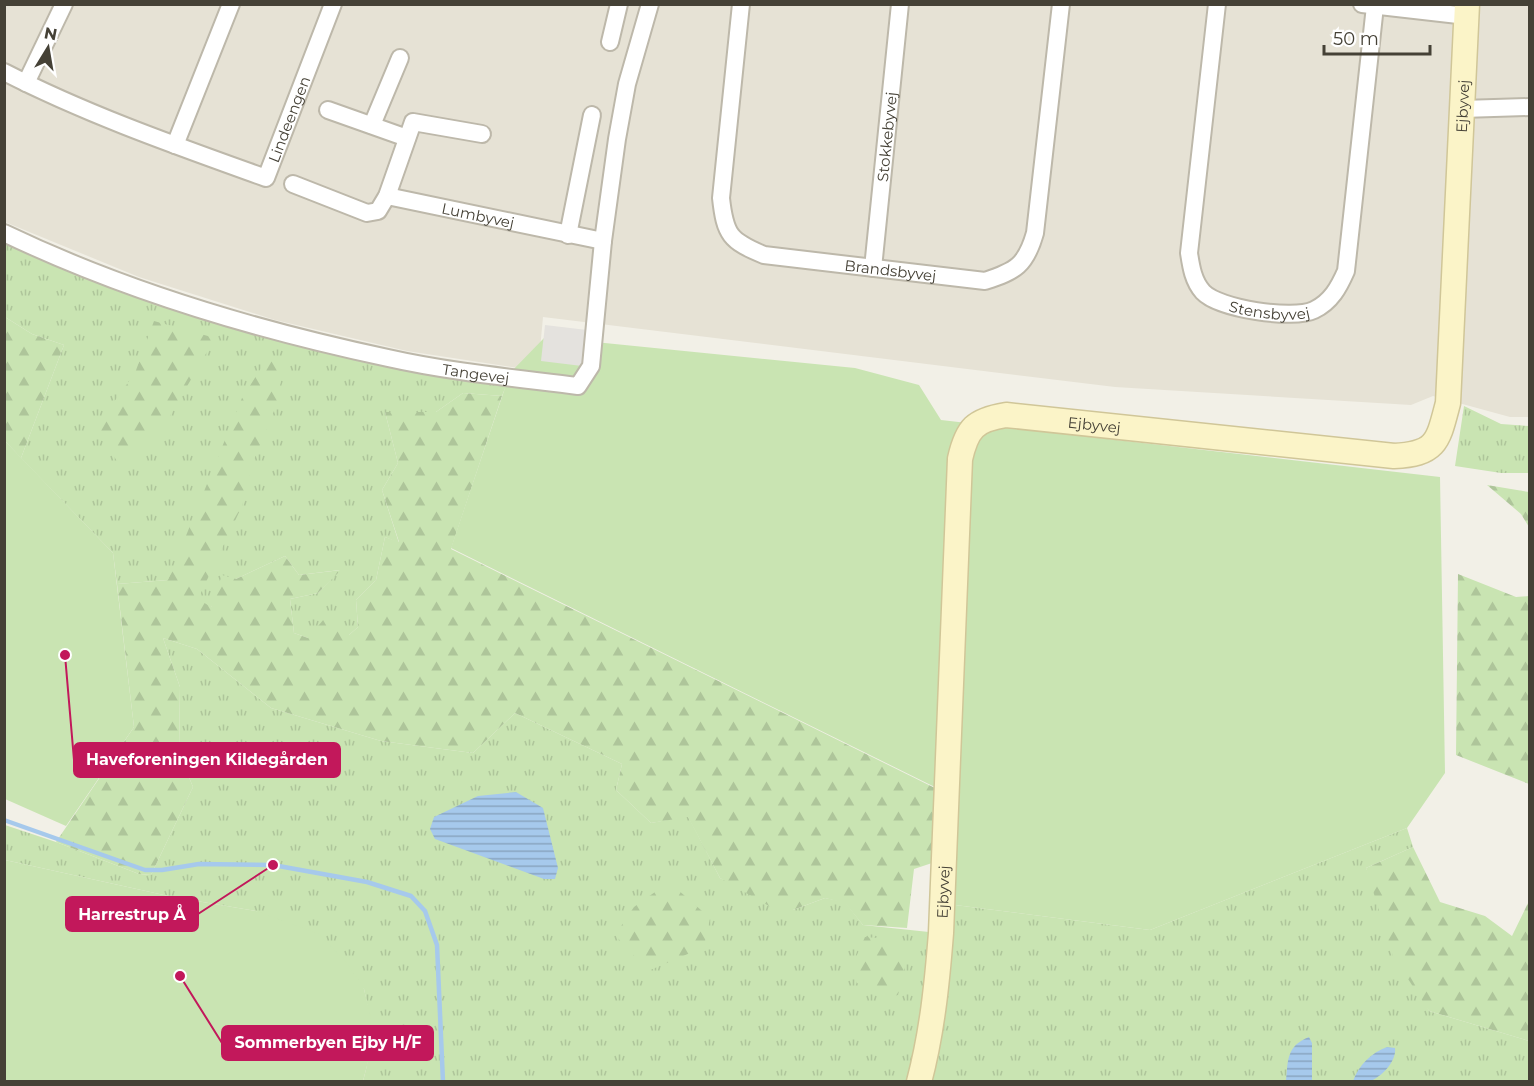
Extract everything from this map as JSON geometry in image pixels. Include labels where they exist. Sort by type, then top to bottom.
[{"type":"street","points":[[26,83],[64,4]]},
{"type":"street","points":[[175,146],[231,4]]},
{"type":"street","name":"Lindeengen","points":[[4,72],[175,146],[266,178],[333,4]]},
{"type":"street","points":[[610,42],[619,4]]},
{"type":"street","name":"Tangevej","points":[[4,233],[151,294],[271,331],[390,359],[509,378],[578,386],[591,366],[603,241],[627,84],[650,4]]},
{"type":"street","name":"Brandsbyvej","points":[[741,4],[721,198],[724,223],[731,237],[746,248],[764,255],[985,281],[1007,274],[1019,265],[1030,251],[1035,232],[1061,4]]},
{"type":"street","name":"Stokkebyvej","points":[[873,268],[900,4]]},
{"type":"street","name":"Stensbyvej","points":[[1217,4],[1189,253],[1192,273],[1202,291],[1213,300],[1229,306],[1294,315],[1313,310],[1325,303],[1338,289],[1346,271],[1368,5]]},
{"type":"street","points":[[1368,5],[1467,10]]},
{"type":"street","name":"Ejbyvej","points":[[919,1082],[929,1046],[936,1001],[946,838],[960,459],[971,429],[986,418],[1006,415],[1395,456],[1416,455],[1430,448],[1441,432],[1448,403],[1467,10]]},
{"type":"street","points":[[372,125],[400,58]]},
{"type":"street","points":[[1462,109],[1530,107]]},
{"type":"street","points":[[328,110],[407,138]]},
{"type":"street","points":[[568,235],[592,115]]},
{"type":"street","points":[[293,184],[367,213],[378,211],[387,196],[413,122],[482,134]]},
{"type":"street","name":"Lumbyvej","points":[[387,196],[603,241]]},
{"type":"shaded area","points":[[4,5],[1529,5],[1529,417],[1510,417],[1433,396],[1411,405],[1115,387],[543,317],[538,371],[407,351],[275,320],[139,277],[5,222]]},
{"type":"shaded area","points":[[545,325],[587,330],[582,366],[541,361]]},
{"type":"green space","points":[[5,241],[145,298],[507,383],[502,396],[463,393],[436,412],[385,412],[398,463],[382,490],[399,543],[385,537],[376,580],[356,600],[358,627],[349,635],[308,638],[294,633],[290,599],[318,593],[340,570],[299,575],[285,556],[236,579],[210,608],[168,580],[117,584],[113,553],[21,458],[64,345],[32,334],[5,317]]},
{"type":"green space","points":[[5,317],[32,334],[64,345],[21,458],[5,441]]},
{"type":"green space","points":[[154,321],[215,338],[164,426],[119,464],[95,428],[135,373]]},
{"type":"green space","points":[[545,337],[855,368],[919,385],[941,420],[1440,477],[1445,773],[1407,828],[1150,930],[955,905],[957,798],[451,548],[510,373]]},
{"type":"green space","points":[[269,356],[285,360],[276,406],[253,462],[242,506],[198,599],[211,607],[222,575],[236,579],[285,556],[299,575],[341,570],[318,593],[290,599],[294,633],[308,638],[324,619],[339,622],[349,635],[358,627],[356,600],[376,580],[385,537],[399,542],[382,490],[398,463],[385,412],[436,412],[463,393],[502,396],[451,549],[943,792],[932,863],[914,869],[907,928],[863,925],[845,903],[825,898],[793,910],[776,910],[720,878],[688,817],[651,823],[616,790],[622,764],[515,713],[473,753],[381,741],[271,708],[197,649],[163,638],[180,687],[179,753],[193,787],[151,875],[139,874],[56,842],[134,727],[117,584],[168,580],[242,398]]},
{"type":"green space","points":[[1464,406],[1501,424],[1529,426],[1529,473],[1501,473],[1455,466]]},
{"type":"green space","points":[[5,441],[113,553],[134,727],[66,826],[5,799]]},
{"type":"green space","points":[[1487,485],[1529,492],[1529,527],[1521,514]]},
{"type":"green space","points":[[1458,574],[1516,597],[1529,596],[1529,784],[1456,755]]},
{"type":"green space","points":[[163,638],[197,649],[271,708],[381,741],[473,753],[515,713],[622,764],[616,790],[651,823],[688,816],[720,878],[793,910],[825,898],[845,902],[863,925],[929,932],[919,1046],[908,1081],[363,1081],[370,1035],[364,989],[256,911],[173,897],[5,860],[5,825],[139,874],[151,875],[193,787],[179,753],[180,687]]},
{"type":"green space","points":[[1407,828],[1413,847],[1366,868],[1429,1011],[1529,1041],[1529,1081],[928,1082],[933,1069],[946,1005],[955,905],[1150,930]]},
{"type":"green space","points":[[1413,847],[1440,902],[1485,916],[1512,936],[1529,901],[1529,1041],[1429,1011],[1393,956],[1366,868]]},
{"type":"green space","points":[[5,860],[173,897],[256,911],[319,934],[348,964],[364,989],[371,1018],[370,1054],[363,1081],[5,1081]]},
{"type":"green space","points":[[669,882],[710,918],[704,947],[648,971],[615,935],[634,907]]},
{"type":"green space","points":[[865,937],[890,939],[898,946],[905,967],[898,995],[884,998],[857,983],[853,964]]},
{"type":"water","points":[[516,792],[543,808],[558,868],[555,879],[544,879],[435,839],[430,829],[434,817],[478,796]]},
{"type":"water","points":[[1309,1037],[1312,1043],[1312,1081],[1286,1081],[1288,1061],[1292,1050]]},
{"type":"water","points":[[1387,1047],[1395,1048],[1395,1053],[1383,1073],[1368,1082],[1353,1081],[1366,1060]]},
{"type":"waterway","points":[[4,820],[145,870],[162,870],[199,864],[273,865],[367,882],[411,896],[425,911],[437,945],[443,1082]]},
{"type":"place","name":"Haveforeningen Kildegården","points":[[65,655]]},
{"type":"place","name":"Harrestrup Å","points":[[273,865]]},
{"type":"place","name":"Sommerbyen Ejby H/F","points":[[180,976]]}]
